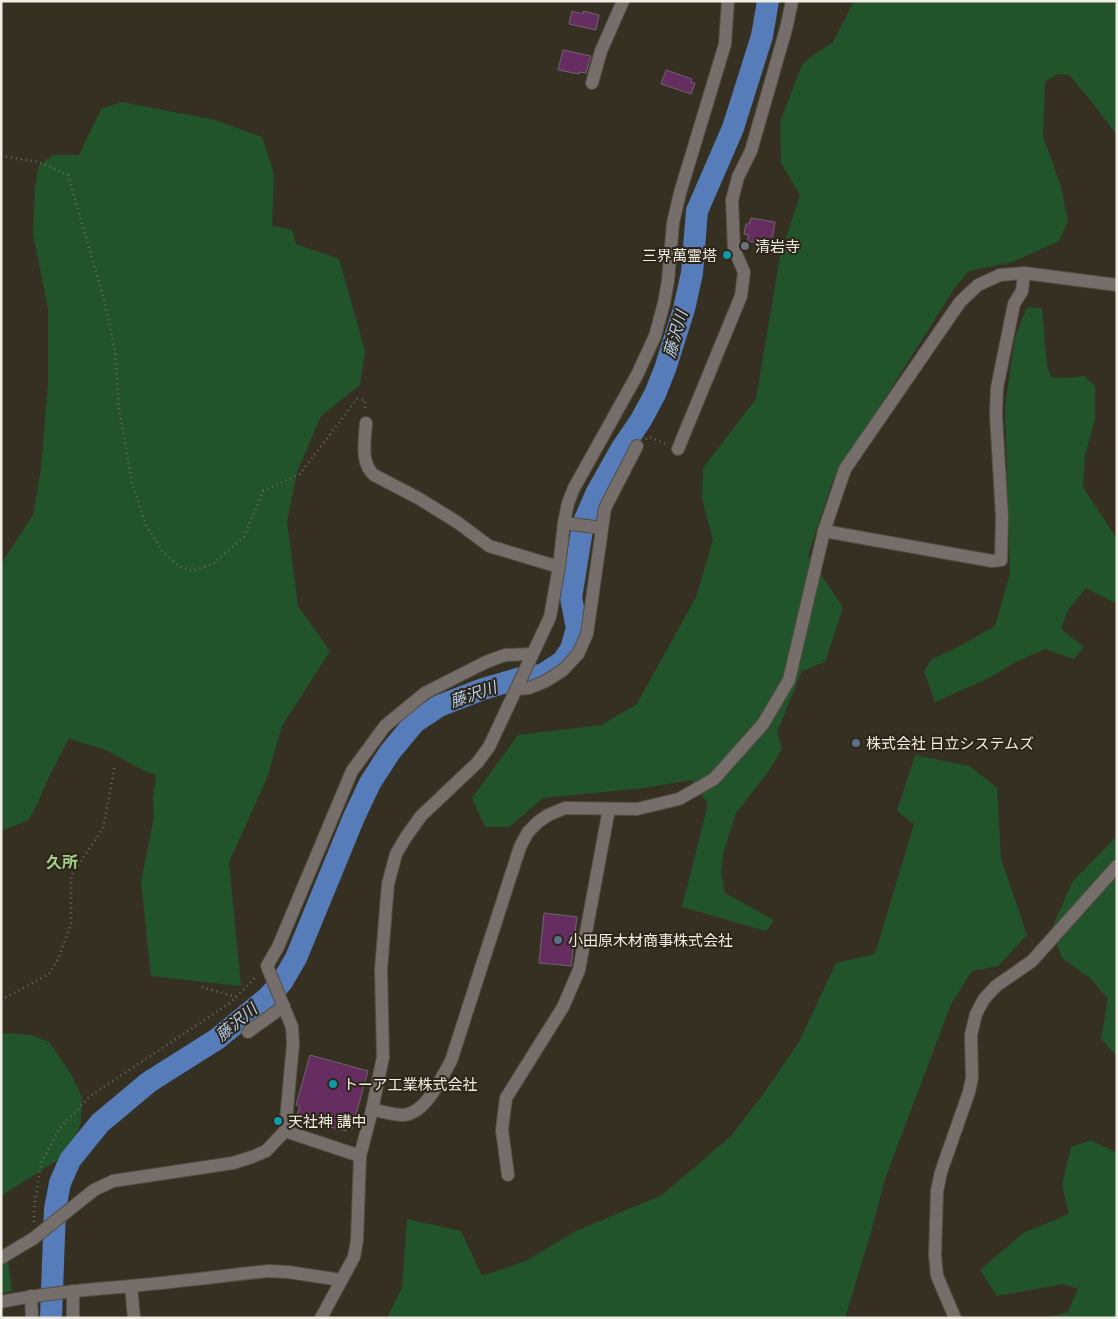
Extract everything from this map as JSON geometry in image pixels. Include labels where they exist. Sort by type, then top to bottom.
[{"type":"street","points":[[592,83],[601,51],[623,1]]},
{"type":"street","points":[[321,1318],[354,1257],[357,1240],[360,1156],[383,1056],[381,969],[388,884],[396,854],[421,816],[477,763],[489,747],[550,617],[568,523],[568,503],[574,488],[637,375],[655,336],[667,288],[675,216],[680,193],[725,44],[728,1]]},
{"type":"street","points":[[673,446],[741,296],[744,272],[734,249],[732,200],[738,177],[751,151],[786,29],[792,1]]},
{"type":"street","points":[[372,1110],[404,1115],[419,1110],[446,1069],[453,1053],[520,847],[528,832],[548,815],[566,808],[637,809],[679,800],[714,779],[763,724],[789,680],[824,531],[845,468],[960,302],[978,285],[1000,275],[1024,273],[1115,285]]},
{"type":"street","points":[[824,531],[992,561],[1001,560],[1002,518],[996,415],[997,388],[1014,304],[1022,291],[1024,273]]},
{"type":"street","points":[[366,423],[364,459],[368,470],[374,475],[418,498],[457,522],[489,546],[559,567]]},
{"type":"street","points":[[517,689],[530,688],[546,682],[563,670],[578,654],[588,634],[600,528],[605,508],[637,446]]},
{"type":"street","points":[[568,523],[600,528]]},
{"type":"street","points":[[1,1258],[34,1238],[94,1190],[113,1181],[233,1163],[266,1151],[284,1131],[293,1044],[292,1027],[268,966],[278,947],[352,771],[385,726],[425,693],[471,669],[505,655],[534,650]]},
{"type":"street","points":[[508,1175],[502,1130],[506,1098],[563,1007],[579,970],[609,809]]},
{"type":"street","points":[[955,1318],[937,1276],[935,1255],[937,1191],[941,1172],[969,1092],[972,1078],[972,1034],[976,1014],[984,998],[996,986],[1032,961],[1117,866]]},
{"type":"street","points":[[248,1032],[284,1006]]},
{"type":"street","points":[[284,1131],[360,1156]]},
{"type":"street","points":[[1,1302],[70,1291],[268,1271],[340,1280]]},
{"type":"street","points":[[131,1286],[134,1318]]},
{"type":"street","points":[[70,1291],[72,1318]]},
{"type":"street","points":[[32,1318],[33,1296]]},
{"type":"path","points":[[2,156],[40,162],[68,175],[101,291],[115,351],[119,410],[132,483],[146,525],[162,551],[180,566],[193,570],[213,564],[244,537],[263,491],[300,474],[357,399],[365,400],[366,423]]},
{"type":"path","points":[[649,437],[673,446]]},
{"type":"path","points":[[1,1000],[49,974],[58,960],[71,926],[71,876],[103,828],[115,765]]},
{"type":"path","points":[[34,1238],[34,1210],[41,1164],[60,1128],[90,1096],[230,1003],[268,966]]},
{"type":"path","points":[[202,987],[236,997]]},
{"type":"green space","points":[[854,1],[1117,1],[1117,135],[1069,75],[1057,74],[1045,82],[1043,137],[1060,183],[1068,221],[1059,241],[1012,262],[969,271],[956,286],[833,480],[808,556],[843,607],[825,662],[802,671],[777,732],[782,749],[768,772],[736,813],[723,854],[721,873],[725,893],[774,920],[766,931],[682,907],[708,804],[691,780],[644,788],[543,798],[509,827],[485,827],[472,798],[518,735],[601,725],[636,705],[696,597],[713,540],[702,499],[703,468],[756,399],[780,256],[800,195],[781,163],[780,122],[802,65],[833,42]]},
{"type":"green space","points":[[121,102],[215,120],[262,137],[274,174],[272,226],[292,230],[296,244],[339,259],[365,351],[360,385],[321,416],[297,472],[287,522],[298,606],[330,651],[282,726],[267,778],[229,862],[241,986],[151,976],[141,882],[154,817],[153,798],[156,775],[138,768],[110,752],[69,738],[36,807],[27,821],[1,831],[1,564],[33,515],[41,469],[48,382],[48,309],[33,233],[35,188],[39,165],[53,155],[79,155],[101,109]]},
{"type":"green space","points":[[1027,307],[1042,308],[1047,366],[1051,377],[1069,378],[1084,376],[1095,386],[1095,419],[1085,455],[1083,487],[1117,539],[1117,604],[1086,588],[1068,610],[1061,629],[1084,647],[1074,659],[1045,649],[1014,663],[987,679],[935,702],[924,671],[932,659],[995,626],[1010,574],[1005,406],[1015,338]]},
{"type":"green space","points":[[915,755],[970,766],[997,788],[1001,859],[1027,935],[998,966],[972,971],[951,1004],[885,1179],[845,1318],[387,1318],[402,1288],[407,1219],[461,1231],[482,1276],[526,1261],[576,1231],[662,1195],[731,1136],[764,1093],[799,1042],[836,963],[875,954],[914,824],[897,811]]},
{"type":"green space","points":[[1117,836],[1117,1056],[1101,1039],[1108,999],[1090,978],[1062,958],[1051,930],[1073,881]]},
{"type":"green space","points":[[1,1034],[31,1035],[49,1042],[71,1074],[82,1097],[81,1122],[73,1145],[56,1161],[1,1196]]},
{"type":"green space","points":[[1091,1140],[1117,1153],[1117,1318],[1044,1318],[1068,1312],[1078,1289],[1063,1284],[997,1296],[980,1270],[1023,1233],[1069,1214],[1062,1185],[1071,1147]]},
{"type":"green space","points":[[8,1260],[12,1291],[1,1294],[1,1264]]},
{"type":"building","points":[[572,11],[583,14],[583,11],[599,15],[596,30],[569,24]]},
{"type":"building","points":[[563,50],[591,56],[586,73],[579,72],[579,74],[558,70]]},
{"type":"building","points":[[666,70],[692,79],[691,82],[695,83],[691,94],[661,84]]},
{"type":"building","name":"清岩寺","points":[[751,218],[775,222],[771,246],[747,241],[749,235],[744,234],[746,224],[749,224]]},
{"type":"building","name":"小田原木材商事株式会社","points":[[544,913],[577,917],[571,966],[539,963]]},
{"type":"building","name":"トーア工業株式会社","points":[[310,1055],[368,1071],[352,1129],[347,1127],[346,1131],[296,1118],[300,1106],[296,1105]]},
{"type":"waterway","name":"藤沢川","points":[[51,1318],[55,1209],[60,1183],[70,1160],[100,1123],[149,1082],[217,1039],[267,998],[282,982],[296,958],[370,783],[390,752],[415,722],[439,706],[483,689],[524,677],[542,675],[562,662],[571,649],[577,628],[571,598],[583,524],[596,494],[655,394],[665,369],[684,309],[692,273],[697,211],[733,128],[762,36],[768,1]]},
{"type":"place","name":"清岩寺","points":[[745,246]]},
{"type":"place","name":"三界萬霊塔","points":[[727,255]]},
{"type":"place","name":"株式会社 日立システムズ","points":[[856,743]]},
{"type":"place","name":"小田原木材商事株式会社","points":[[558,940]]},
{"type":"place","name":"トーア工業株式会社","points":[[333,1084]]},
{"type":"place","name":"天社神 講中","points":[[278,1121]]},
{"type":"district","name":"久所","points":[[62,862]]}]
